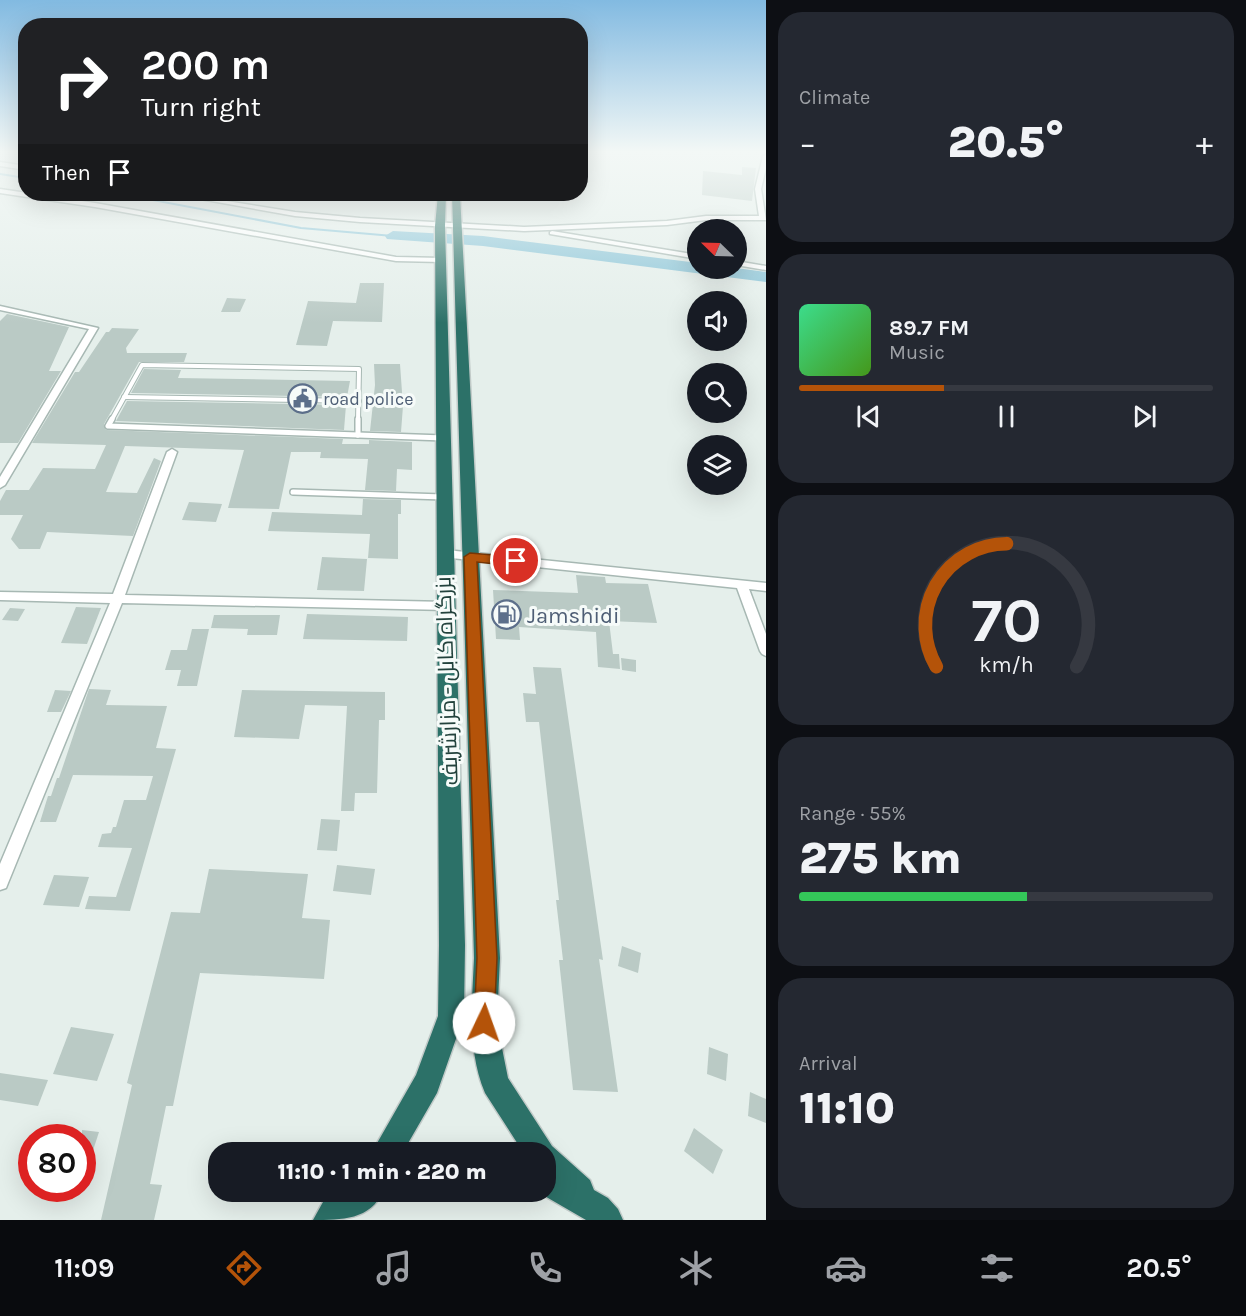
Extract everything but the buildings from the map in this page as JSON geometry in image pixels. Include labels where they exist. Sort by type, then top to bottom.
[{"type":"highway","name":"بزرگراه کابل - مزارشریف","points":[[441,209],[440,225],[447,254],[470,557],[487,958],[484,1023],[495,1083],[533,1142]]},
{"type":"highway","name":"بزرگراه کابل - مزارشریف","points":[[393,1142],[427,1083],[451,1016],[452,945],[444,438],[447,254],[457,225],[456,209]]},
{"type":"highway","points":[[556,1168],[602,1215]]},
{"type":"highway","points":[[556,1186],[602,1215]]},
{"type":"street","points":[[116,209],[396,259],[447,254]]},
{"type":"street","points":[[265,209],[360,220],[524,229],[687,255]]},
{"type":"street","points":[[524,229],[764,217]]},
{"type":"street","points":[[747,265],[766,268]]},
{"type":"street","points":[[0,485],[94,328],[2,310]]},
{"type":"street","points":[[0,883],[118,597],[172,452]]},
{"type":"street","points":[[446,554],[766,587]]},
{"type":"street","points":[[741,584],[766,651]]},
{"type":"street","points":[[0,596],[447,606]]},
{"type":"lane","points":[[358,435],[359,369],[142,365],[108,426],[358,435],[444,438]]},
{"type":"lane","points":[[124,397],[359,401]]},
{"type":"lane","points":[[293,492],[445,497]]},
{"type":"waterway","points":[[200,209],[301,228],[393,236]]},
{"type":"waterway","points":[[393,236],[483,241],[687,267]]},
{"type":"waterway","points":[[747,274],[766,277]]},
{"type":"place","name":"road police","points":[[302,399]]},
{"type":"place","name":"Jamshidi","points":[[506,615]]},
{"type":"route","points":[[484,1023],[487,958],[470,557],[516,561]]}]
